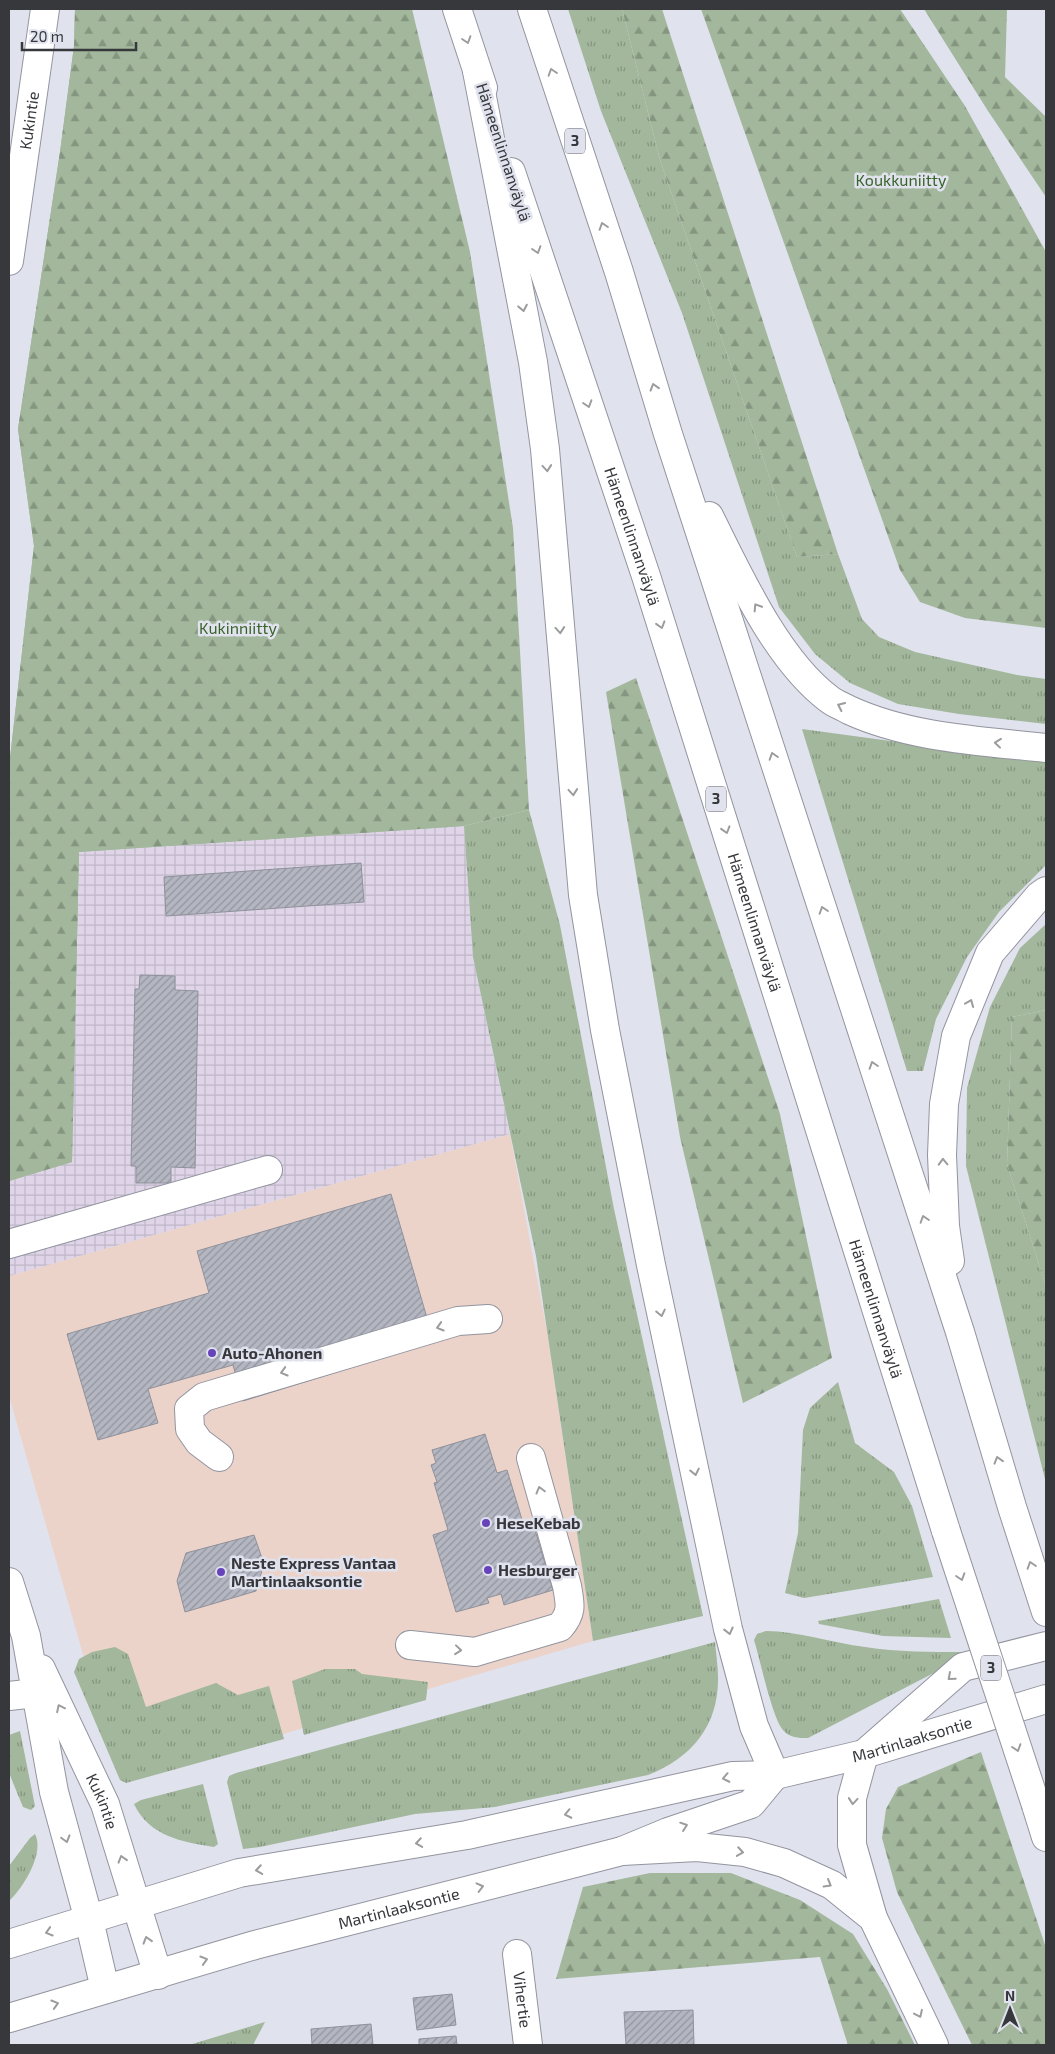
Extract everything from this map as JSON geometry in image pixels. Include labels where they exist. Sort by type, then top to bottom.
[{"type":"main road","name":"Kukintie","points":[[9,261],[45,9]]},
{"type":"main road","name":"Hämeenlinnanväylä","points":[[457,9],[646,576],[946,1531],[1046,1837]]},
{"type":"main road","name":"3","points":[[532,9],[960,1332],[1012,1507],[1046,1612]]},
{"type":"main road","points":[[477,71],[533,362],[542,430],[583,895],[605,1030],[653,1275],[727,1622],[754,1726],[775,1775]]},
{"type":"main road","points":[[668,434],[747,592],[783,649],[807,680],[830,700],[866,718],[900,728],[972,740],[1046,748]]},
{"type":"main road","points":[[960,1332],[946,1226],[942,1155],[944,1104],[956,1036],[990,953],[1039,896],[1046,891]]},
{"type":"main road","points":[[9,1244],[268,1170]]},
{"type":"main road","points":[[219,1457],[199,1442],[190,1429],[189,1409],[204,1397],[458,1322],[488,1319]]},
{"type":"main road","points":[[410,1645],[475,1652],[560,1627],[568,1617],[570,1604],[567,1586],[531,1458]]},
{"type":"main road","name":"Kukintie","points":[[9,1582],[26,1636],[54,1792],[89,1920],[105,1989]]},
{"type":"main road","name":"Kukintie","points":[[26,1636],[105,1804],[158,1975]]},
{"type":"main road","points":[[934,2045],[873,1918],[852,1845],[852,1798],[864,1754],[963,1667],[1046,1646]]},
{"type":"main road","points":[[9,1696],[36,1693]]},
{"type":"main road","name":"Martinlaaksontie","points":[[9,1944],[239,1873],[467,1835],[733,1776],[775,1775],[864,1754],[1046,1699]]},
{"type":"main road","name":"Martinlaaksontie","points":[[9,2018],[255,1945],[622,1850],[668,1832],[751,1804],[775,1775]]},
{"type":"main road","points":[[622,1850],[697,1847],[764,1856],[832,1885],[873,1918]]},
{"type":"main road","name":"Vihertie","points":[[517,1954],[528,2045]]},
{"type":"shaded area","points":[[464,826],[473,957],[510,1134],[9,1276],[9,1181],[72,1162],[79,852]]},
{"type":"shaded area","points":[[510,1134],[547,1332],[593,1641],[445,1684],[164,1771],[109,1745],[9,1396],[9,1276]]},
{"type":"green space","name":"Kukinniitty","points":[[75,9],[464,826],[79,852],[72,1162],[9,1181],[9,767],[34,546],[18,429],[60,152],[74,46]]},
{"type":"green space","name":"Kukinniitty","points":[[75,9],[412,9],[470,252],[513,528],[529,810],[464,826],[79,852],[72,1162],[9,1181],[9,767],[34,546],[18,429],[60,152],[74,46]]},
{"type":"green space","points":[[568,9],[622,9],[660,160],[797,557],[838,554],[862,619],[879,637],[915,652],[1017,675],[1046,679],[1046,724],[959,714],[898,704],[850,683],[815,654],[779,607],[682,313],[601,111]]},
{"type":"green space","points":[[622,9],[662,9],[838,554],[797,557],[660,160]]},
{"type":"green space","name":"Koukkuniitty","points":[[701,9],[900,9],[965,106],[1046,252],[1046,628],[965,618],[920,602],[900,570]]},
{"type":"green space","points":[[924,9],[1007,9],[1005,77],[1046,117],[1046,197],[988,111]]},
{"type":"green space","points":[[636,678],[780,1114],[832,1358],[743,1403],[680,1137],[606,692]]},
{"type":"green space","points":[[802,729],[1046,762],[1046,865],[999,912],[967,957],[936,1019],[923,1071],[907,1071]]},
{"type":"green space","points":[[529,810],[560,925],[614,1209],[703,1616],[593,1641],[536,1256],[473,957],[464,826]]},
{"type":"green space","points":[[1046,924],[1046,1010],[1012,1017],[1007,1164],[1046,1286],[1046,1483],[966,1166],[967,1088],[990,1007],[1020,948]]},
{"type":"green space","points":[[1046,1010],[1046,1286],[1007,1164],[1012,1017]]},
{"type":"green space","points":[[838,1382],[855,1443],[894,1472],[912,1506],[933,1577],[804,1598],[785,1593],[798,1533],[803,1430],[810,1408]]},
{"type":"green space","points":[[939,1599],[951,1638],[883,1636],[819,1624],[818,1621]]},
{"type":"green space","points":[[766,1631],[790,1633],[877,1649],[965,1652],[964,1657],[955,1662],[808,1738],[798,1738],[788,1735],[783,1730],[771,1701],[754,1640],[757,1634]]},
{"type":"green space","points":[[715,1642],[718,1673],[717,1694],[714,1710],[708,1725],[690,1749],[664,1768],[648,1775],[495,1807],[415,1814],[243,1849],[227,1782],[229,1776]]},
{"type":"green space","points":[[115,1647],[128,1654],[146,1707],[216,1683],[238,1695],[269,1686],[284,1739],[126,1783],[120,1780],[74,1672],[79,1659],[92,1652]]},
{"type":"green space","points":[[325,1669],[355,1669],[362,1674],[428,1682],[426,1700],[304,1735],[292,1681]]},
{"type":"green space","points":[[20,1731],[35,1806],[31,1810],[23,1807],[9,1773],[9,1735]]},
{"type":"green space","points":[[981,1752],[1046,1948],[1046,2045],[972,2045],[897,1892],[882,1838],[886,1809],[898,1787]]},
{"type":"green space","points":[[203,1784],[218,1844],[214,1847],[190,1843],[168,1836],[148,1824],[134,1804],[141,1800]]},
{"type":"green space","points":[[35,1834],[37,1851],[35,1860],[26,1879],[9,1901],[9,1866]]},
{"type":"green space","points":[[650,1873],[731,1873],[800,1900],[853,1934],[887,1989],[915,2045],[848,2045],[820,1957],[556,1979],[583,1887]]},
{"type":"green space","points":[[265,2022],[253,2045],[189,2045]]},
{"type":"building","points":[[361,863],[364,902],[166,916],[164,877]]},
{"type":"building","points":[[140,975],[175,976],[175,990],[198,991],[195,1168],[171,1167],[171,1183],[136,1183],[136,1166],[131,1166],[135,989],[139,989]]},
{"type":"building","points":[[391,1194],[434,1342],[243,1401],[233,1365],[148,1389],[158,1423],[98,1440],[67,1334],[209,1293],[197,1251]]},
{"type":"building","points":[[485,1434],[497,1473],[507,1470],[523,1523],[532,1520],[553,1590],[504,1605],[501,1594],[487,1598],[489,1603],[456,1612],[433,1535],[448,1530],[434,1483],[437,1482],[431,1465],[436,1463],[432,1450]]},
{"type":"building","points":[[254,1535],[264,1564],[256,1591],[185,1612],[177,1581],[186,1553]]},
{"type":"building","points":[[452,1994],[456,2025],[417,2030],[413,1998]]},
{"type":"building","points":[[693,2010],[694,2045],[626,2045],[624,2012]]},
{"type":"building","points":[[371,2024],[373,2045],[312,2045],[311,2029]]},
{"type":"building","points":[[456,2036],[457,2045],[419,2045],[419,2039]]},
{"type":"place","name":"Auto-Ahonen","points":[[212,1353]]},
{"type":"place","name":"HeseKebab","points":[[486,1523]]},
{"type":"place","name":"Hesburger","points":[[488,1570]]},
{"type":"place","name":"Neste Express Vantaa Martinlaaksontie","points":[[221,1572]]}]
